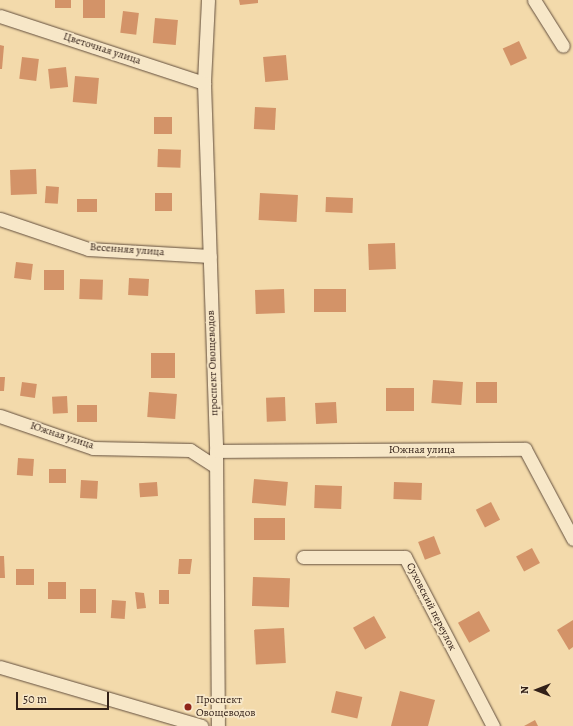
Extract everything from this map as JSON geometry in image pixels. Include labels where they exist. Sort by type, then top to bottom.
[{"type":"street","name":"проспект Овощеводов","points":[[208,0],[204,82],[216,451],[218,726]]},
{"type":"street","points":[[534,0],[563,46]]},
{"type":"street","name":"Цветочная улица","points":[[0,16],[204,82]]},
{"type":"street","name":"Весенняя улица","points":[[0,218],[88,249],[210,256]]},
{"type":"street","name":"Южная улица","points":[[0,416],[93,448],[190,450],[216,467]]},
{"type":"street","name":"Южная улица","points":[[216,451],[525,449],[573,540]]},
{"type":"street","name":"Суховский переулок","points":[[303,557],[405,557],[493,726]]},
{"type":"street","points":[[0,666],[202,726]]},
{"type":"building","points":[[55,0],[71,0],[71,8],[55,8]]},
{"type":"building","points":[[83,0],[105,0],[105,18],[83,18]]},
{"type":"building","points":[[239,0],[258,0],[258,3],[240,5]]},
{"type":"building","points":[[123,11],[139,13],[136,35],[120,33]]},
{"type":"building","points":[[155,18],[178,20],[176,45],[153,43]]},
{"type":"building","points":[[519,41],[527,58],[511,66],[503,49]]},
{"type":"building","points":[[0,45],[4,46],[2,69],[0,69]]},
{"type":"building","points":[[286,55],[288,80],[265,82],[263,57]]},
{"type":"building","points":[[22,57],[39,59],[36,81],[19,79]]},
{"type":"building","points":[[66,67],[68,87],[50,89],[48,69]]},
{"type":"building","points":[[75,76],[99,78],[97,104],[73,102]]},
{"type":"building","points":[[255,107],[276,108],[275,130],[254,129]]},
{"type":"building","points":[[154,117],[172,117],[172,134],[154,134]]},
{"type":"building","points":[[158,149],[181,150],[180,168],[157,167]]},
{"type":"building","points":[[36,169],[37,194],[11,195],[10,170]]},
{"type":"building","points":[[46,186],[59,187],[58,204],[45,203]]},
{"type":"building","points":[[155,193],[172,193],[172,211],[155,211]]},
{"type":"building","points":[[260,193],[298,195],[297,222],[259,220]]},
{"type":"building","points":[[326,197],[353,198],[352,213],[325,212]]},
{"type":"building","points":[[77,199],[97,199],[97,212],[77,212]]},
{"type":"building","points":[[395,243],[396,269],[369,270],[368,244]]},
{"type":"building","points":[[16,262],[33,264],[31,280],[14,278]]},
{"type":"building","points":[[44,270],[64,270],[64,290],[44,290]]},
{"type":"building","points":[[129,278],[149,279],[148,296],[128,295]]},
{"type":"building","points":[[80,279],[103,280],[102,300],[79,299]]},
{"type":"building","points":[[284,289],[285,313],[256,314],[255,290]]},
{"type":"building","points":[[314,289],[346,289],[346,312],[314,312]]},
{"type":"building","points":[[151,353],[175,353],[175,378],[151,378]]},
{"type":"building","points":[[0,377],[5,377],[4,391],[0,391]]},
{"type":"building","points":[[433,380],[463,382],[461,405],[431,403]]},
{"type":"building","points":[[22,382],[37,384],[35,398],[20,396]]},
{"type":"building","points":[[476,382],[497,382],[497,403],[476,403]]},
{"type":"building","points":[[386,388],[414,388],[414,411],[386,411]]},
{"type":"building","points":[[149,392],[177,394],[175,419],[147,417]]},
{"type":"building","points":[[67,396],[68,413],[53,414],[52,397]]},
{"type":"building","points":[[285,397],[286,421],[267,422],[266,398]]},
{"type":"building","points":[[336,402],[337,423],[316,424],[315,403]]},
{"type":"building","points":[[77,405],[97,405],[97,422],[77,422]]},
{"type":"building","points":[[18,458],[34,459],[33,476],[17,475]]},
{"type":"building","points":[[49,469],[66,469],[66,483],[49,483]]},
{"type":"building","points":[[254,479],[288,482],[286,506],[252,503]]},
{"type":"building","points":[[81,480],[98,481],[97,499],[80,498]]},
{"type":"building","points":[[157,482],[158,496],[140,497],[139,483]]},
{"type":"building","points":[[394,482],[422,483],[421,500],[393,499]]},
{"type":"building","points":[[315,485],[342,486],[341,509],[314,508]]},
{"type":"building","points":[[491,502],[500,520],[485,528],[476,510]]},
{"type":"building","points":[[254,518],[285,518],[285,540],[254,540]]},
{"type":"building","points":[[434,536],[441,554],[425,560],[418,542]]},
{"type":"building","points":[[532,548],[540,563],[524,571],[516,556]]},
{"type":"building","points":[[0,556],[4,556],[5,578],[0,578]]},
{"type":"building","points":[[179,559],[192,559],[190,574],[178,574]]},
{"type":"building","points":[[16,569],[34,569],[34,585],[16,585]]},
{"type":"building","points":[[253,577],[290,578],[289,607],[252,606]]},
{"type":"building","points":[[48,582],[66,582],[66,599],[48,599]]},
{"type":"building","points":[[80,589],[96,589],[96,613],[80,613]]},
{"type":"building","points":[[159,590],[169,590],[169,604],[159,604]]},
{"type":"building","points":[[135,592],[144,593],[146,608],[137,609]]},
{"type":"building","points":[[112,600],[126,601],[125,619],[111,618]]},
{"type":"building","points":[[479,611],[490,631],[469,643],[458,623]]},
{"type":"building","points":[[374,616],[386,638],[365,650],[353,628]]},
{"type":"building","points":[[573,620],[573,647],[569,650],[557,630]]},
{"type":"building","points":[[284,628],[286,663],[256,665],[254,630]]},
{"type":"building","points":[[336,691],[362,697],[357,719],[331,712]]},
{"type":"building","points":[[400,691],[435,700],[428,726],[391,726]]},
{"type":"building","points":[[535,720],[538,726],[524,726]]},
{"type":"place","name":"Проспект Овощеводов","points":[[188,707]]}]
